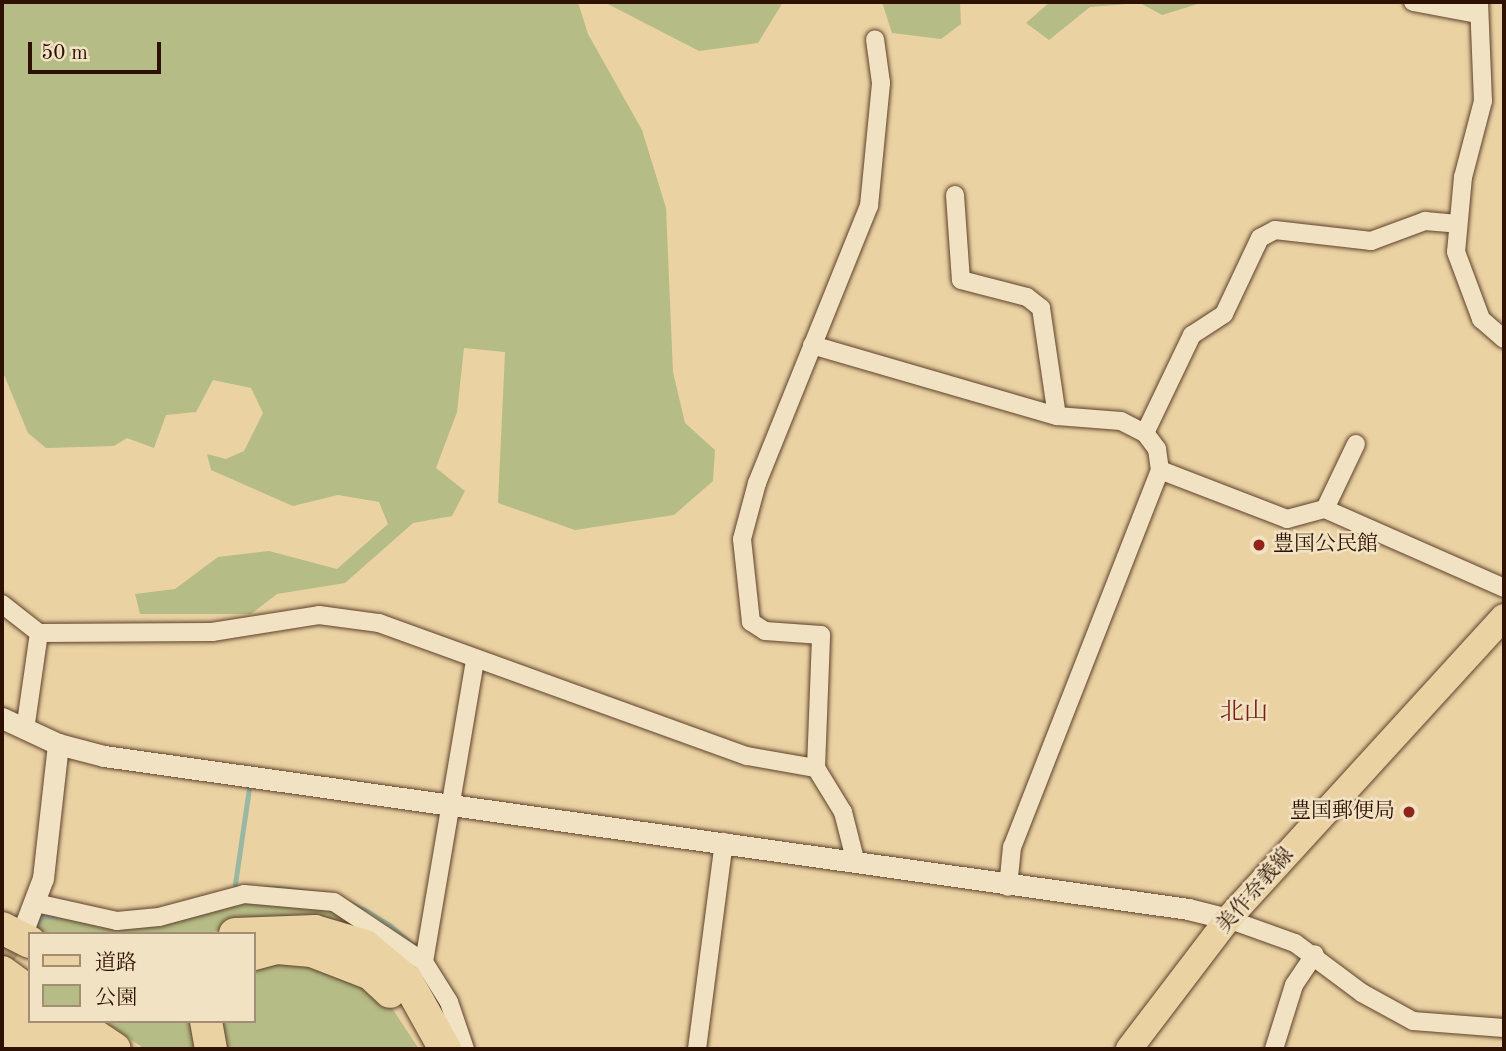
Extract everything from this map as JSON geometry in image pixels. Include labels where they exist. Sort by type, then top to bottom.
[{"type":"highway","points":[[256,933],[315,931],[365,946],[408,981],[445,1049]]},
{"type":"highway","points":[[256,953],[277,948],[312,951],[371,974],[399,1000],[425,1049]]},
{"type":"highway","points":[[2,972],[28,991]]},
{"type":"highway","points":[[2,1005],[28,1022]]},
{"type":"highway","points":[[29,1023],[69,1049]]},
{"type":"highway","points":[[76,1023],[115,1049]]},
{"type":"highway","points":[[206,1023],[211,1049]]},
{"type":"highway","points":[[2,1032],[23,1049]]},
{"type":"main road","name":"美作奈義線","points":[[1129,1049],[1228,919],[1504,617]]},
{"type":"street","points":[[1413,2],[1478,8],[1483,101],[1458,224],[1463,284],[1481,319],[1504,339]]},
{"type":"street","points":[[856,863],[843,812],[816,768],[821,635],[765,631],[751,622],[741,557],[757,483],[869,206],[881,83],[875,38]]},
{"type":"street","points":[[955,195],[961,280],[1027,297],[1041,308],[1058,416]]},
{"type":"street","points":[[1145,433],[1192,335],[1224,314],[1260,237],[1275,230],[1371,241],[1415,223],[1458,224]]},
{"type":"street","points":[[812,345],[1058,416],[1098,416],[1145,433],[1157,449],[1160,470],[1017,834],[1008,887]]},
{"type":"street","points":[[1325,509],[1356,444]]},
{"type":"street","points":[[1160,470],[1287,519],[1325,509],[1504,588]]},
{"type":"street","points":[[2,604],[39,633],[212,632],[319,615],[379,623],[747,756],[816,768]]},
{"type":"street","points":[[24,730],[39,633]]},
{"type":"street","points":[[424,962],[475,659]]},
{"type":"street","points":[[2,718],[58,744],[451,805],[724,842],[1228,919],[1315,954],[1362,993],[1413,1021],[1504,1028]]},
{"type":"street","points":[[19,933],[36,903],[58,744]]},
{"type":"street","points":[[697,1049],[724,842]]},
{"type":"street","points":[[36,903],[117,921],[159,918],[222,897],[312,897],[368,919],[424,962],[449,1002],[466,1049]]},
{"type":"street","points":[[1274,1049],[1294,985],[1315,954]]},
{"type":"green space","points":[[2,2],[578,2],[588,34],[642,130],[666,208],[673,372],[685,423],[715,450],[713,481],[674,515],[575,530],[498,503],[505,352],[464,348],[457,412],[436,468],[465,491],[452,516],[413,523],[345,583],[277,594],[251,614],[140,614],[135,594],[175,589],[218,557],[269,551],[337,569],[388,524],[379,502],[338,495],[293,506],[211,470],[207,454],[226,459],[244,451],[263,413],[251,388],[213,380],[196,412],[166,415],[154,448],[127,438],[114,446],[46,448],[28,433],[2,370]]},
{"type":"green space","points":[[604,2],[783,2],[758,43],[699,51]]},
{"type":"green space","points":[[882,2],[960,2],[961,24],[941,39],[892,33]]},
{"type":"green space","points":[[1050,2],[1204,2],[1162,15],[1140,3],[1090,7],[1049,40],[1026,23]]},
{"type":"green space","points":[[236,900],[330,907],[425,972],[458,1036],[440,1012],[245,923],[212,932],[33,932],[38,916],[46,913],[98,923]]},
{"type":"green space","points":[[295,957],[382,993],[419,1049],[222,1049],[216,1023],[256,1023],[256,964]]},
{"type":"green space","points":[[106,1023],[197,1023],[200,1049],[145,1049]]},
{"type":"shaded area","points":[[279,886],[327,892],[366,908],[392,924],[420,948],[370,913],[325,894],[237,887]]},
{"type":"waterway","points":[[235,884],[249,788]]},
{"type":"waterway","points":[[35,925],[41,917],[56,916]]},
{"type":"tunnel","points":[[2,959],[24,928]]},
{"type":"place","name":"豊国公民館","points":[[1259,545]]},
{"type":"place","name":"豊国郵便局","points":[[1409,812]]},
{"type":"district","name":"北山","points":[[1244,714]]}]
